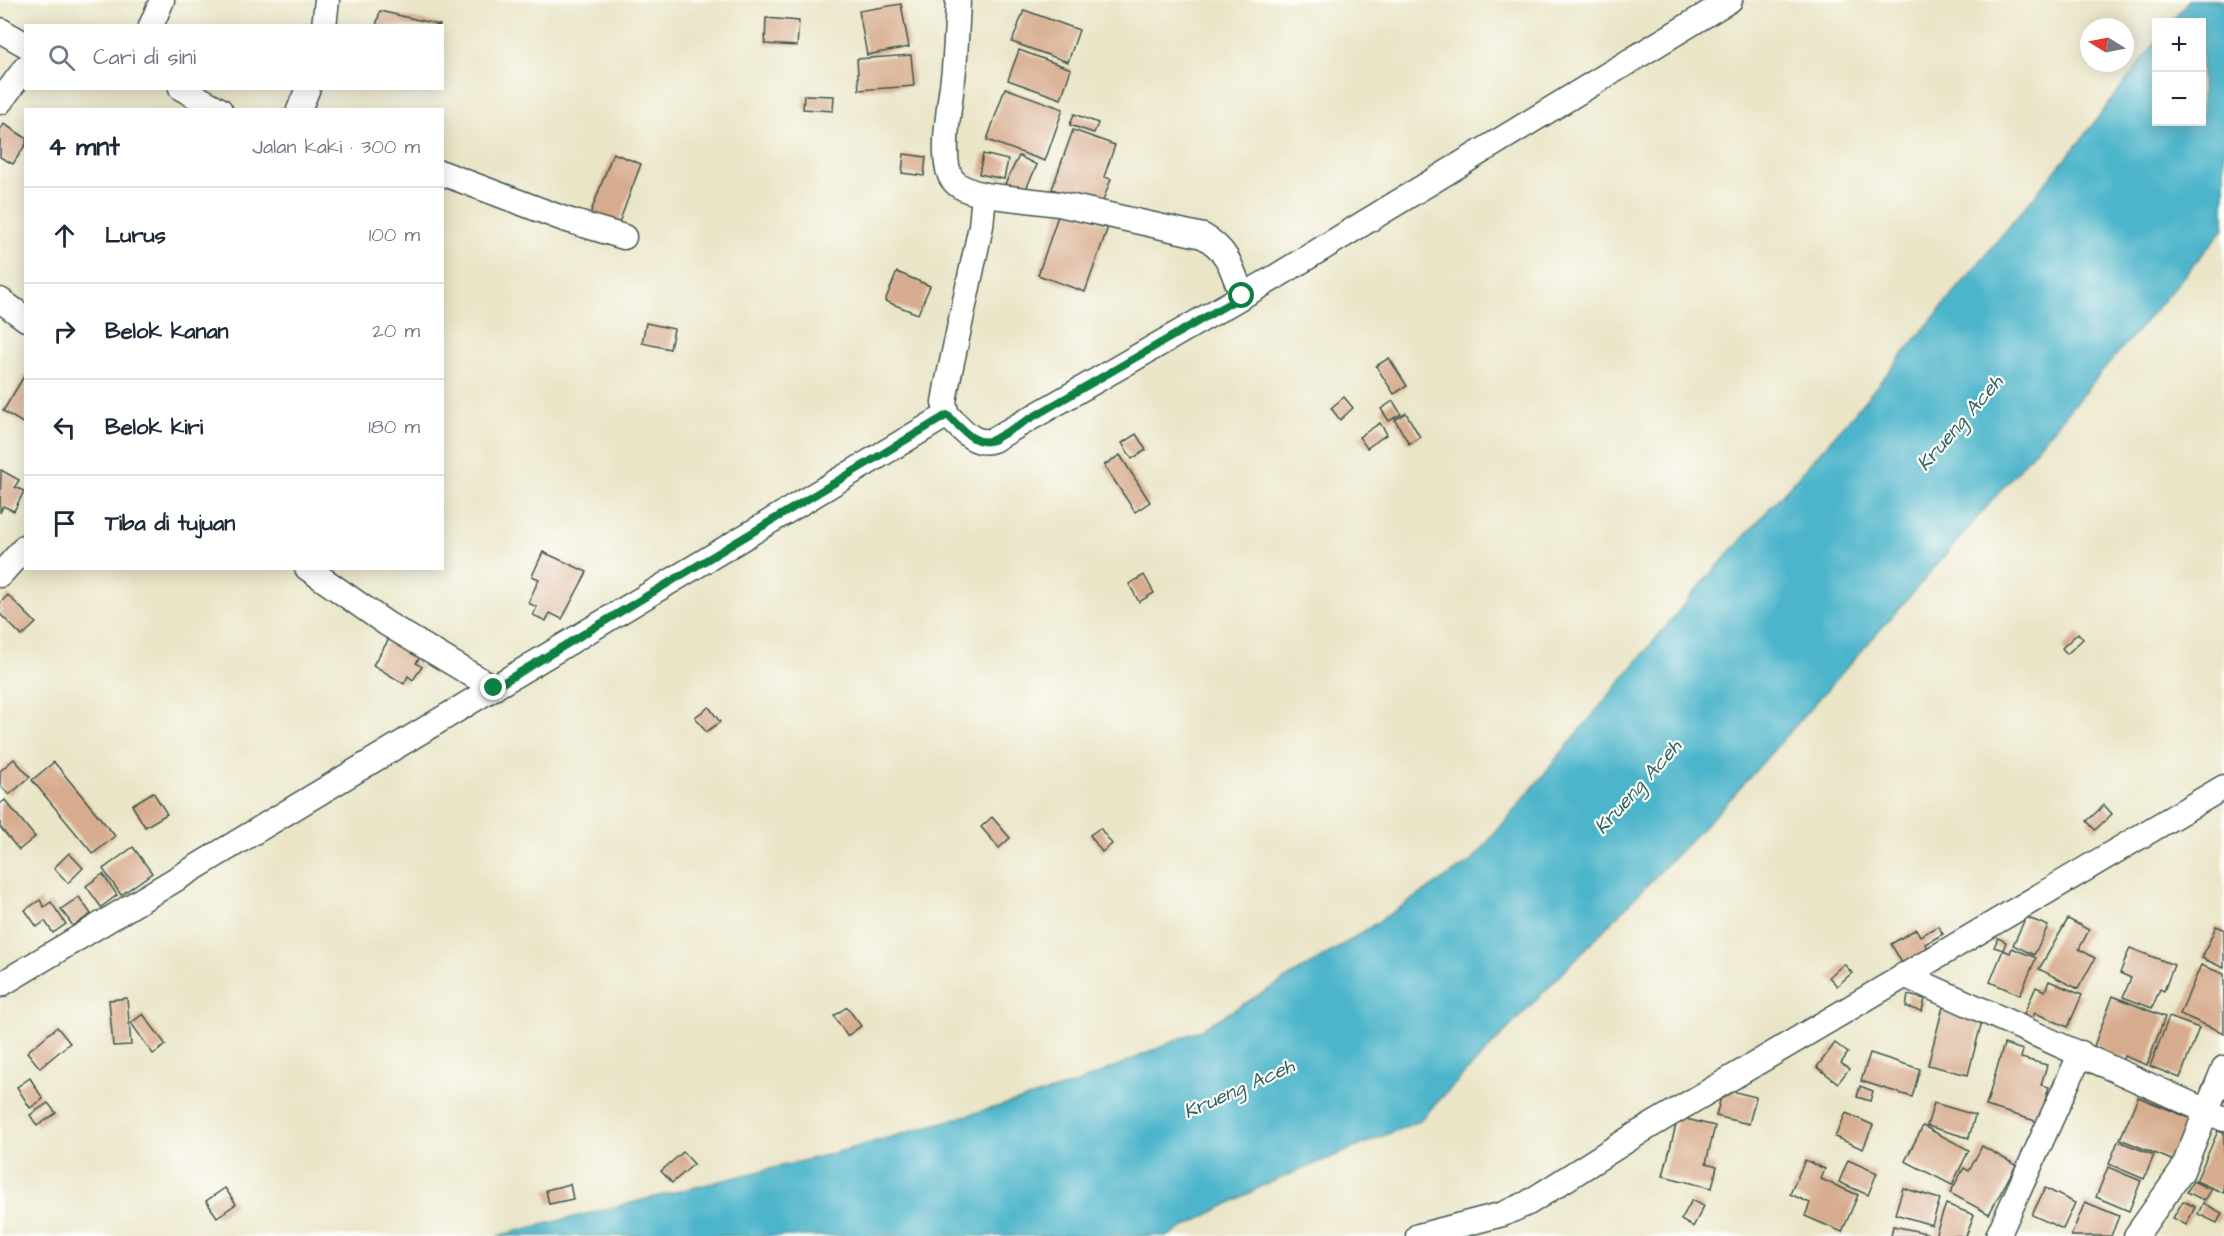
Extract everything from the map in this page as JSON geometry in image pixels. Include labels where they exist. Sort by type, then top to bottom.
[{"type":"street","points":[[153,24],[162,0]]},
{"type":"street","points":[[324,24],[327,0]]},
{"type":"street","points":[[958,0],[954,72],[948,120],[948,172],[953,181],[963,189],[984,195],[1059,204],[1203,236],[1216,244],[1226,255],[1242,296]]},
{"type":"street","points":[[984,195],[981,226],[944,402],[947,415],[977,442],[984,443],[993,440],[1242,296],[1730,0]]},
{"type":"street","points":[[0,30],[24,44]]},
{"type":"street","points":[[0,102],[24,70]]},
{"type":"street","points":[[185,90],[217,108]]},
{"type":"street","points":[[300,108],[307,90]]},
{"type":"street","points":[[444,174],[564,219],[624,237]]},
{"type":"street","points":[[0,300],[24,318]]},
{"type":"street","points":[[0,985],[947,415]]},
{"type":"street","points":[[0,575],[24,548]]},
{"type":"street","points":[[310,570],[387,624],[494,688]]},
{"type":"street","points":[[1418,1236],[1503,1214],[1528,1203],[1640,1132],[2224,787]]},
{"type":"street","points":[[1904,975],[2215,1115]]},
{"type":"street","points":[[1998,1236],[2081,1053]]},
{"type":"street","points":[[2136,1236],[2182,1171],[2215,1115],[2224,1068]]},
{"type":"water","name":"Krueng Aceh","points":[[2189,0],[2224,0],[2224,229],[1918,587],[1733,796],[1419,1121],[1264,1185],[1168,1236],[497,1236],[842,1151],[1073,1085],[1200,1030],[1338,948],[1473,860],[1691,596],[1847,422],[2080,141],[2152,47],[2152,126],[2206,126],[2206,18],[2174,18]]},
{"type":"building","points":[[901,4],[909,47],[867,55],[859,11]]},
{"type":"building","points":[[1024,10],[1079,30],[1068,62],[1012,42]]},
{"type":"building","points":[[380,11],[436,24],[377,24]]},
{"type":"building","points":[[766,18],[799,21],[797,46],[765,44]]},
{"type":"building","points":[[1019,50],[1071,69],[1061,99],[1008,80]]},
{"type":"building","points":[[911,55],[914,86],[859,90],[857,59]]},
{"type":"building","points":[[1005,88],[1063,109],[1045,161],[987,140]]},
{"type":"building","points":[[804,95],[834,96],[833,111],[803,109]]},
{"type":"building","points":[[1074,114],[1098,123],[1094,133],[1070,125]]},
{"type":"building","points":[[4,124],[24,137],[24,147],[13,164],[0,157],[0,130]]},
{"type":"building","points":[[1073,130],[1115,145],[1104,177],[1111,179],[1101,206],[1052,189]]},
{"type":"building","points":[[613,153],[641,164],[617,228],[589,217]]},
{"type":"building","points":[[904,154],[926,157],[924,176],[902,173]]},
{"type":"building","points":[[983,154],[1008,160],[1004,179],[979,174]]},
{"type":"building","points":[[1019,156],[1037,165],[1024,193],[1005,184]]},
{"type":"building","points":[[1061,207],[1109,224],[1085,292],[1038,275]]},
{"type":"building","points":[[897,272],[930,286],[918,314],[885,301]]},
{"type":"building","points":[[646,323],[674,329],[670,349],[642,343]]},
{"type":"building","points":[[1389,358],[1407,386],[1394,394],[1376,366]]},
{"type":"building","points":[[24,376],[24,424],[3,411]]},
{"type":"building","points":[[1344,397],[1353,408],[1340,420],[1331,408]]},
{"type":"building","points":[[1393,401],[1401,414],[1389,421],[1381,409]]},
{"type":"building","points":[[1406,413],[1420,437],[1409,444],[1395,420]]},
{"type":"building","points":[[1380,423],[1387,434],[1367,448],[1359,437]]},
{"type":"building","points":[[1136,434],[1146,450],[1132,459],[1122,443]]},
{"type":"building","points":[[1120,455],[1150,502],[1135,512],[1104,465]]},
{"type":"building","points":[[1,470],[19,480],[15,487],[24,491],[14,511],[3,506],[0,513]]},
{"type":"building","points":[[543,552],[587,572],[562,619],[550,613],[546,621],[533,615],[537,607],[528,603],[539,579],[532,576]]},
{"type":"building","points":[[1144,575],[1154,593],[1139,602],[1129,584]]},
{"type":"building","points":[[8,595],[36,623],[22,636],[0,614],[0,603]]},
{"type":"building","points":[[2078,633],[2083,639],[2067,654],[2062,648]]},
{"type":"building","points":[[391,636],[421,655],[416,663],[422,667],[413,680],[408,676],[404,684],[373,665]]},
{"type":"building","points":[[709,707],[720,722],[706,732],[695,717]]},
{"type":"building","points":[[14,759],[30,777],[9,795],[0,785],[0,771]]},
{"type":"building","points":[[54,762],[115,836],[93,854],[32,780]]},
{"type":"building","points":[[153,792],[167,814],[145,827],[132,805]]},
{"type":"building","points":[[5,800],[35,837],[19,850],[0,827],[0,804]]},
{"type":"building","points":[[2104,805],[2112,814],[2095,830],[2087,821]]},
{"type":"building","points":[[992,817],[1010,838],[999,848],[981,827]]},
{"type":"building","points":[[1100,828],[1112,844],[1102,852],[1090,835]]},
{"type":"building","points":[[133,847],[152,873],[121,895],[103,869]]},
{"type":"building","points":[[69,853],[83,868],[68,883],[54,868]]},
{"type":"building","points":[[103,874],[117,895],[101,907],[86,886]]},
{"type":"building","points":[[79,897],[91,914],[73,926],[61,909]]},
{"type":"building","points":[[40,900],[44,907],[51,902],[66,924],[53,933],[45,921],[37,927],[25,910]]},
{"type":"building","points":[[2026,917],[2048,926],[2034,955],[2013,945]]},
{"type":"building","points":[[2068,919],[2089,930],[2079,949],[2095,958],[2078,989],[2039,969]]},
{"type":"building","points":[[1938,926],[1943,934],[1925,944],[1930,952],[1905,968],[1891,944],[1916,929],[1920,936]]},
{"type":"building","points":[[2216,926],[2224,929],[2224,968],[2202,958]]},
{"type":"building","points":[[1998,938],[2006,942],[2003,950],[1994,947]]},
{"type":"building","points":[[2012,948],[2036,958],[2020,995],[1990,982],[2003,950],[2010,953]]},
{"type":"building","points":[[2130,948],[2174,965],[2164,991],[2160,989],[2152,1008],[2123,997],[2131,978],[2120,973]]},
{"type":"building","points":[[1844,964],[1852,973],[1837,986],[1829,977]]},
{"type":"building","points":[[2201,965],[2224,974],[2224,1033],[2180,1014]]},
{"type":"building","points":[[2049,981],[2082,995],[2068,1027],[2035,1013],[2031,1020],[2023,1016],[2036,987],[2045,991]]},
{"type":"building","points":[[1908,995],[1925,999],[1922,1011],[1906,1007]]},
{"type":"building","points":[[2113,996],[2165,1017],[2147,1065],[2124,1056],[2122,1062],[2092,1051]]},
{"type":"building","points":[[127,998],[131,1045],[113,1046],[109,1000]]},
{"type":"building","points":[[1944,1003],[1984,1013],[1968,1075],[1928,1065]]},
{"type":"building","points":[[847,1007],[861,1026],[847,1036],[834,1016]]},
{"type":"building","points":[[143,1014],[166,1045],[153,1054],[131,1023]]},
{"type":"building","points":[[2169,1017],[2199,1028],[2180,1078],[2150,1066]]},
{"type":"building","points":[[57,1027],[70,1043],[40,1068],[27,1052]]},
{"type":"building","points":[[1835,1043],[1848,1053],[1841,1063],[1849,1069],[1838,1083],[1817,1067]]},
{"type":"building","points":[[2004,1044],[2023,1050],[2021,1058],[2047,1065],[2041,1085],[2049,1087],[2039,1122],[1986,1106]]},
{"type":"building","points":[[1870,1053],[1920,1069],[1912,1097],[1861,1081]]},
{"type":"building","points":[[30,1078],[43,1099],[30,1108],[17,1087]]},
{"type":"building","points":[[1860,1086],[1873,1091],[1870,1101],[1857,1097]]},
{"type":"building","points":[[1723,1089],[1756,1097],[1749,1124],[1716,1116]]},
{"type":"building","points":[[2138,1097],[2192,1119],[2174,1161],[2120,1139]]},
{"type":"building","points":[[48,1103],[56,1113],[37,1126],[30,1115]]},
{"type":"building","points":[[1934,1103],[1975,1115],[1969,1138],[1927,1126]]},
{"type":"building","points":[[1846,1113],[1873,1125],[1863,1149],[1835,1137]]},
{"type":"building","points":[[1678,1117],[1715,1126],[1706,1163],[1717,1166],[1712,1188],[1663,1176]]},
{"type":"building","points":[[1923,1126],[1969,1150],[1952,1185],[1905,1161]]},
{"type":"building","points":[[2218,1131],[2224,1133],[2224,1193],[2196,1181]]},
{"type":"building","points":[[2118,1141],[2154,1155],[2144,1179],[2109,1164]]},
{"type":"building","points":[[1982,1146],[2016,1165],[1989,1214],[1950,1193],[1964,1168],[1969,1171]]},
{"type":"building","points":[[683,1152],[694,1164],[672,1183],[661,1171]]},
{"type":"building","points":[[1805,1160],[1825,1169],[1821,1179],[1858,1195],[1842,1232],[1805,1216],[1810,1203],[1790,1194]]},
{"type":"building","points":[[1848,1160],[1877,1173],[1868,1195],[1839,1182]]},
{"type":"building","points":[[2108,1167],[2141,1181],[2129,1211],[2096,1197]]},
{"type":"building","points":[[2193,1181],[2211,1190],[2205,1201],[2187,1192]]},
{"type":"building","points":[[570,1184],[573,1199],[549,1204],[546,1190]]},
{"type":"building","points":[[225,1188],[236,1204],[217,1217],[206,1201]]},
{"type":"building","points":[[1903,1188],[1940,1199],[1932,1225],[1895,1214]]},
{"type":"building","points":[[2045,1188],[2075,1203],[2063,1229],[2032,1215]]},
{"type":"building","points":[[1692,1200],[1704,1206],[1693,1227],[1681,1220]]},
{"type":"building","points":[[2183,1201],[2195,1207],[2186,1225],[2173,1218]]},
{"type":"building","points":[[2085,1202],[2119,1216],[2111,1236],[2071,1236]]},
{"type":"building","points":[[2203,1203],[2222,1213],[2217,1223],[2198,1214]]},
{"type":"building","points":[[1946,1204],[1974,1215],[1966,1236],[1935,1236]]},
{"type":"building","points":[[1893,1226],[1927,1233],[1927,1236],[1891,1236]]},
{"type":"route","points":[[494,688],[947,415],[977,442],[984,443],[993,440],[1242,296]]}]
